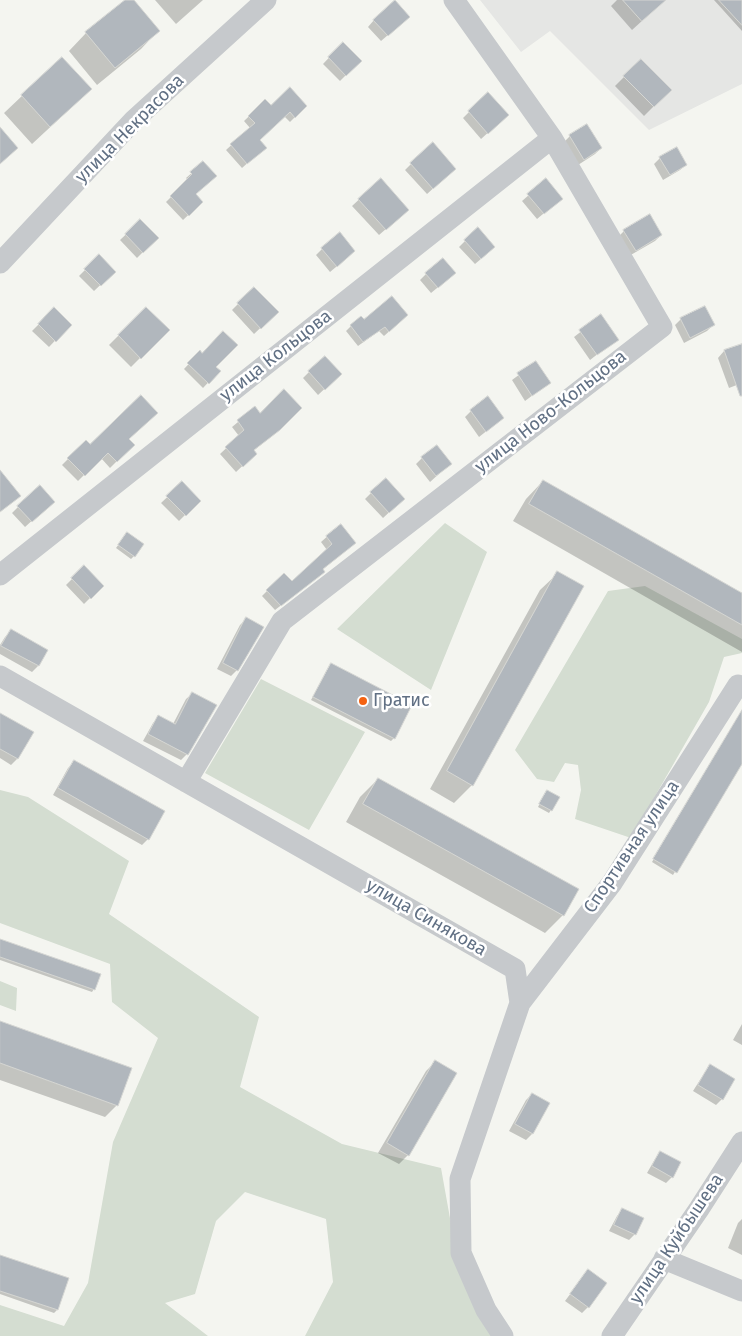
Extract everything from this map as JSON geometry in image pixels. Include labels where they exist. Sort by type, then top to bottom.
[{"type":"street","name":"улица Некрасова","points":[[0,263],[134,120],[266,0]]},
{"type":"street","name":"улица Ново-Кольцова","points":[[186,782],[282,621],[662,328],[552,138],[454,0]]},
{"type":"street","name":"улица Кольцова","points":[[0,575],[552,138]]},
{"type":"street","name":"улица Синякова","points":[[0,676],[515,969],[520,1003],[460,1179],[461,1252],[486,1310],[503,1336]]},
{"type":"street","name":"Спортивная улица","points":[[520,1003],[612,882],[738,686]]},
{"type":"street","name":"улица Куйбышева","points":[[612,1336],[699,1209],[742,1142]]},
{"type":"street","points":[[664,1259],[742,1291]]},
{"type":"shaded area","points":[[480,0],[742,0],[742,84],[649,130],[550,31],[521,52]]},
{"type":"shaded area","points":[[445,523],[487,552],[431,690],[337,629]]},
{"type":"shaded area","points":[[645,586],[742,639],[742,653],[724,657],[709,702],[631,838],[575,819],[581,790],[578,765],[565,763],[554,782],[537,779],[515,750],[608,591]]},
{"type":"shaded area","points":[[261,679],[365,732],[309,830],[205,773]]},
{"type":"shaded area","points":[[0,790],[28,797],[129,861],[109,914],[259,1017],[240,1087],[342,1144],[441,1168],[460,1274],[493,1336],[305,1336],[333,1282],[326,1219],[245,1192],[216,1221],[195,1294],[165,1303],[208,1336],[0,1336],[0,1305],[64,1326],[88,1283],[113,1142],[158,1038],[112,1002],[110,964],[0,923]]},
{"type":"shaded area","points":[[0,981],[17,988],[16,1011],[0,1005]]},
{"type":"building","points":[[125,0],[134,0],[160,31],[115,68],[85,32]]},
{"type":"building","points":[[395,0],[410,17],[388,36],[373,20]]},
{"type":"building","points":[[623,0],[666,0],[642,21]]},
{"type":"building","points":[[719,0],[742,0],[742,25]]},
{"type":"building","points":[[343,42],[362,61],[346,76],[328,57]]},
{"type":"building","points":[[62,57],[92,89],[50,127],[21,95]]},
{"type":"building","points":[[641,59],[672,90],[654,107],[623,76]]},
{"type":"building","points":[[290,87],[307,106],[295,118],[290,112],[260,140],[267,148],[247,164],[230,144],[255,123],[248,116],[265,99],[271,105]]},
{"type":"building","points":[[488,92],[509,115],[488,134],[468,111]]},
{"type":"building","points":[[587,124],[602,148],[584,160],[569,135]]},
{"type":"building","points":[[0,127],[18,148],[0,164]]},
{"type":"building","points":[[433,142],[456,169],[433,189],[410,163]]},
{"type":"building","points":[[677,147],[687,165],[670,175],[659,157]]},
{"type":"building","points":[[203,161],[217,176],[196,194],[203,202],[189,216],[170,196],[192,174],[190,172]]},
{"type":"building","points":[[381,178],[409,210],[386,230],[358,199]]},
{"type":"building","points":[[546,178],[563,199],[544,214],[527,194]]},
{"type":"building","points":[[650,214],[662,235],[636,251],[623,230]]},
{"type":"building","points":[[140,219],[159,238],[143,253],[125,234]]},
{"type":"building","points":[[478,227],[495,247],[481,259],[464,240]]},
{"type":"building","points":[[340,232],[355,251],[337,267],[321,248]]},
{"type":"building","points":[[99,254],[116,272],[101,286],[84,269]]},
{"type":"building","points":[[443,258],[456,273],[438,288],[425,273]]},
{"type":"building","points":[[254,287],[279,312],[261,329],[237,303]]},
{"type":"building","points":[[392,296],[408,315],[389,332],[385,327],[363,342],[350,325],[361,316],[364,319]]},
{"type":"building","points":[[705,306],[715,325],[690,338],[680,318]]},
{"type":"building","points":[[54,307],[72,325],[56,342],[38,324]]},
{"type":"building","points":[[146,307],[170,330],[141,359],[118,335]]},
{"type":"building","points":[[601,314],[619,340],[597,355],[579,330]]},
{"type":"building","points":[[223,331],[238,345],[216,367],[221,371],[209,384],[187,363],[200,350],[202,353]]},
{"type":"building","points":[[742,344],[742,396],[740,396],[724,350]]},
{"type":"building","points":[[325,356],[342,374],[325,390],[308,371]]},
{"type":"building","points":[[536,361],[551,383],[532,396],[517,373]]},
{"type":"building","points":[[284,389],[302,408],[280,430],[254,450],[257,454],[243,467],[225,447],[244,430],[237,420],[255,406],[260,413]]},
{"type":"building","points":[[141,395],[158,413],[129,439],[135,445],[117,462],[108,453],[85,476],[67,458],[86,440],[90,444]]},
{"type":"building","points":[[488,396],[504,418],[486,432],[470,410]]},
{"type":"building","points":[[437,445],[452,464],[436,476],[421,457]]},
{"type":"building","points":[[0,470],[21,496],[0,512]]},
{"type":"building","points":[[386,478],[405,499],[389,513],[370,492]]},
{"type":"building","points":[[543,480],[742,593],[742,625],[529,504]]},
{"type":"building","points":[[182,481],[201,501],[186,516],[166,496]]},
{"type":"building","points":[[40,485],[55,502],[32,522],[17,506]]},
{"type":"building","points":[[341,524],[356,543],[323,569],[325,572],[281,606],[266,590],[284,573],[292,581],[332,544],[326,536]]},
{"type":"building","points":[[127,532],[144,544],[135,557],[118,545]]},
{"type":"building","points":[[84,565],[104,586],[91,599],[71,578]]},
{"type":"building","points":[[557,571],[584,586],[473,786],[447,771]]},
{"type":"building","points":[[246,617],[264,627],[238,671],[223,663]]},
{"type":"building","points":[[11,629],[48,650],[39,666],[1,646]]},
{"type":"building","name":"Гратис","points":[[331,663],[412,705],[395,739],[313,697]]},
{"type":"building","points":[[192,692],[217,705],[188,755],[148,734],[158,715],[175,724]]},
{"type":"building","points":[[742,710],[742,764],[677,873],[653,859]]},
{"type":"building","points":[[0,713],[34,732],[18,759],[0,749]]},
{"type":"building","points":[[74,760],[165,811],[149,840],[58,788]]},
{"type":"building","points":[[378,778],[579,889],[564,916],[363,804]]},
{"type":"building","points":[[547,790],[560,797],[552,811],[539,804]]},
{"type":"building","points":[[0,939],[101,974],[95,990],[0,957]]},
{"type":"building","points":[[0,1021],[132,1068],[118,1106],[0,1063]]},
{"type":"building","points":[[435,1060],[457,1073],[409,1156],[387,1143]]},
{"type":"building","points":[[710,1064],[735,1079],[723,1100],[698,1085]]},
{"type":"building","points":[[532,1093],[550,1103],[533,1134],[515,1124]]},
{"type":"building","points":[[660,1151],[681,1162],[673,1178],[652,1166]]},
{"type":"building","points":[[622,1208],[644,1218],[636,1235],[614,1225]]},
{"type":"building","points":[[0,1255],[69,1278],[58,1310],[0,1291]]},
{"type":"building","points":[[588,1269],[607,1283],[589,1308],[570,1294]]},
{"type":"place","name":"Гратис","points":[[363,701]]}]
